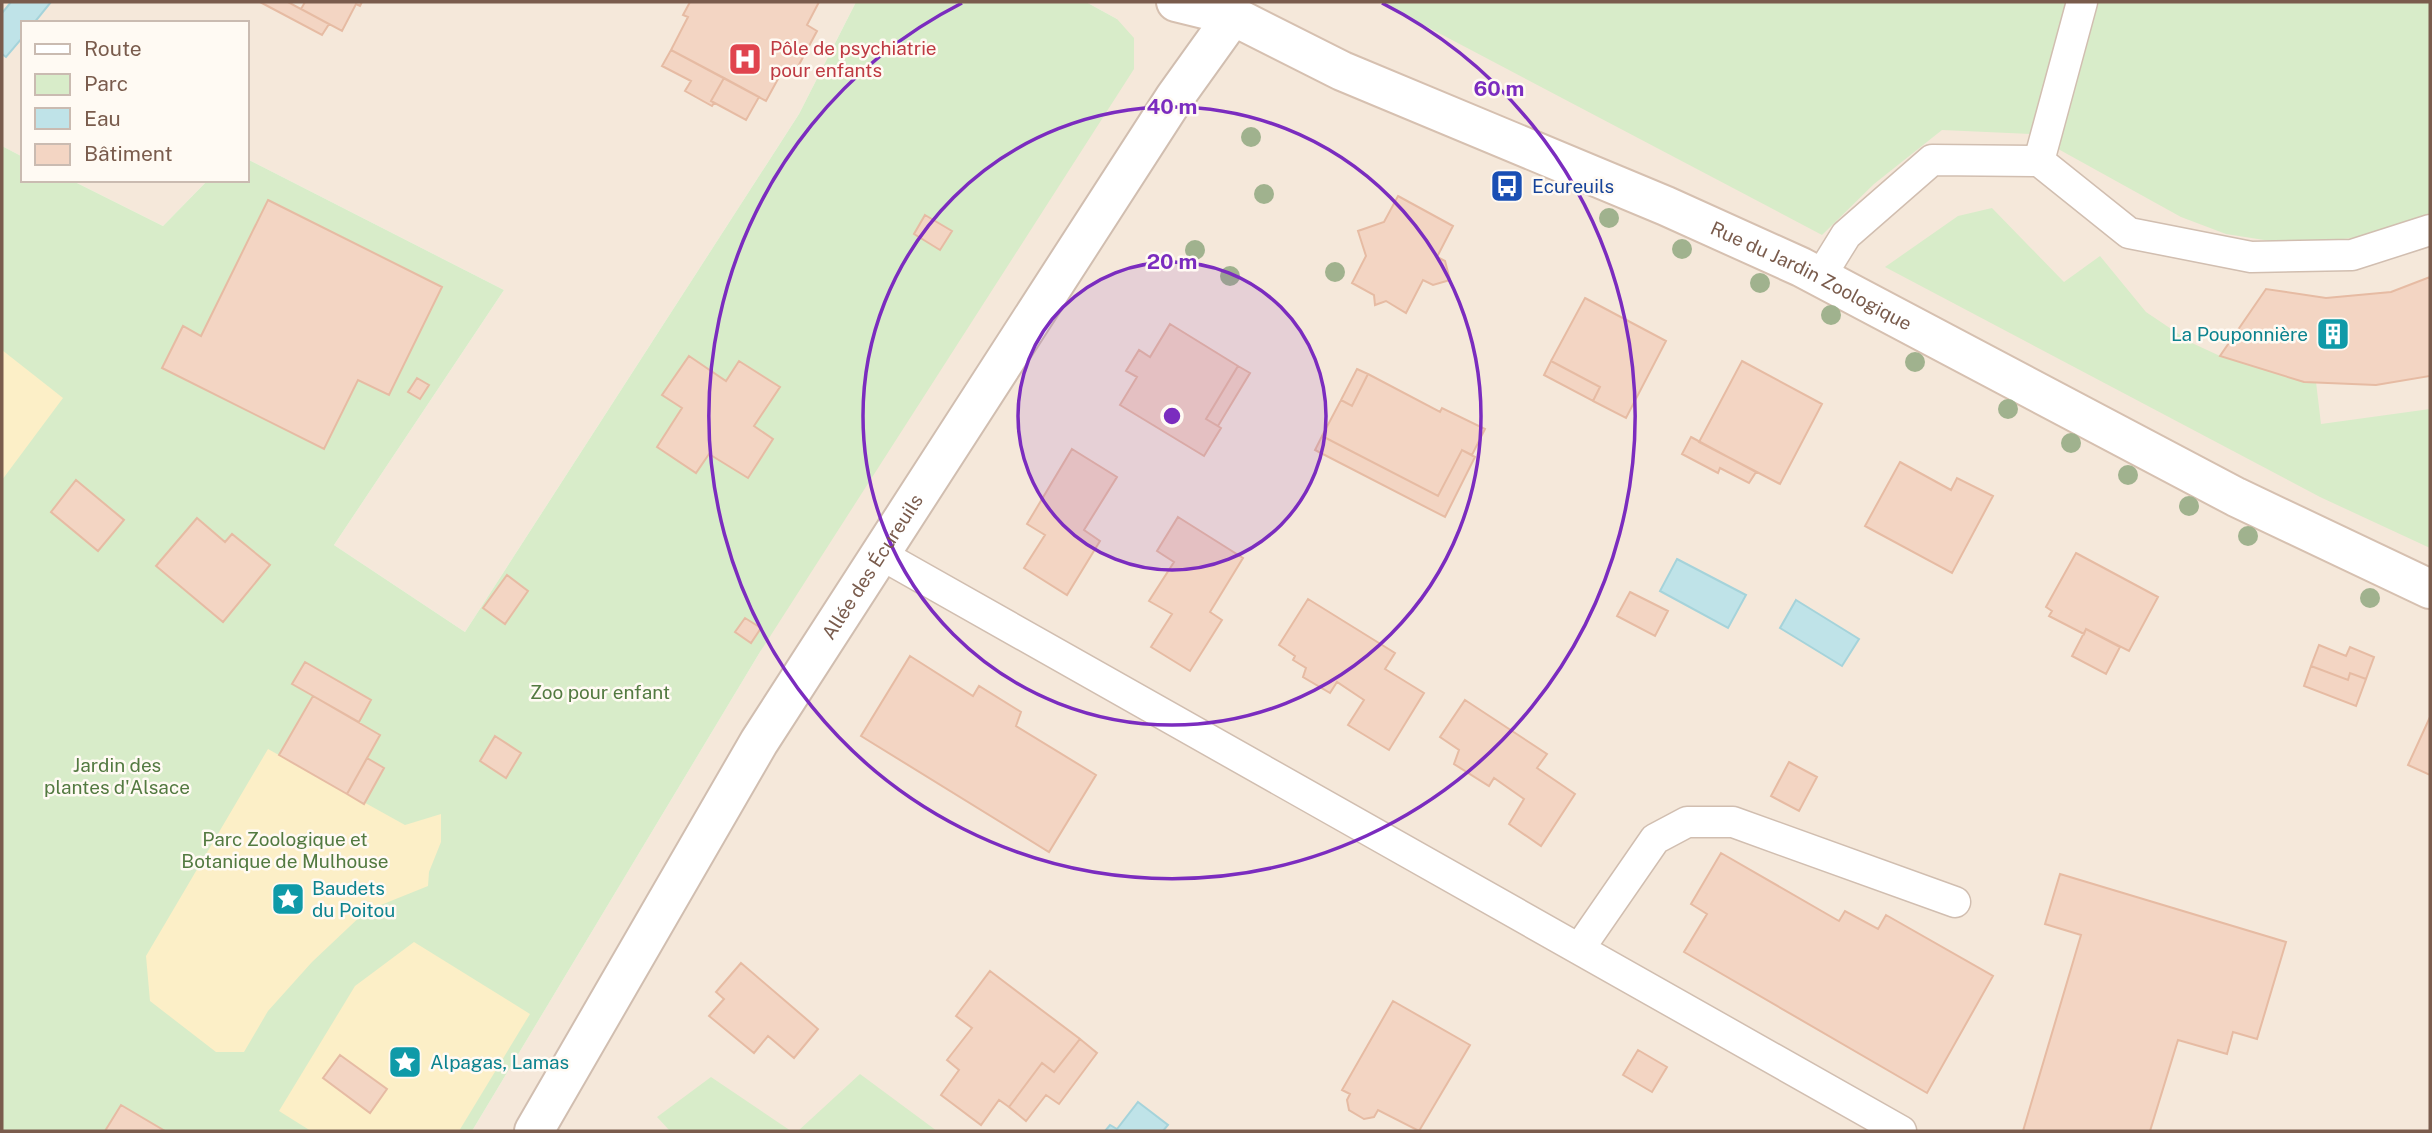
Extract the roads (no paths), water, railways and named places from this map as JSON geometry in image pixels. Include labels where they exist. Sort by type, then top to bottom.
[{"type":"main road","name":"Rue du Jardin Zoologique","points":[[1176,2],[1239,9],[1342,71],[1666,206],[1819,277],[2236,497],[2430,589]]},
{"type":"main road","name":"Allée des Écureuils","points":[[534,1131],[759,742],[1175,97],[1239,9]]},
{"type":"lane","points":[[2039,161],[2082,2]]},
{"type":"lane","points":[[1819,277],[1846,235],[1932,160],[2039,161],[2129,233],[2252,257],[2352,255],[2430,230]]},
{"type":"lane","points":[[880,554],[1901,1131]]},
{"type":"lane","points":[[1578,949],[1655,839],[1687,822],[1733,822],[1955,902]]},
{"type":"water","points":[[11,2],[51,2],[36,21],[21,21],[21,39],[6,57],[2,54],[2,13]]},
{"type":"water","points":[[1677,559],[1746,595],[1728,628],[1660,591]]},
{"type":"water","points":[[1796,600],[1859,639],[1842,666],[1780,628]]},
{"type":"water","points":[[1138,1102],[1168,1125],[1163,1131],[1105,1131],[1110,1125],[1117,1129]]},
{"type":"place","name":"Pôle de psychiatrie pour enfants","points":[[745,59]]},
{"type":"place","name":"Ecureuils","points":[[1507,186]]},
{"type":"place","name":"La Pouponnière","points":[[2333,334]]},
{"type":"place","name":"Baudets du Poitou","points":[[288,899]]},
{"type":"place","name":"Alpagas, Lamas","points":[[405,1062]]},
{"type":"park label","name":"Zoo pour enfant","points":[[600,692]]},
{"type":"park label","name":"Jardin des plantes d'Alsace","points":[[117,776]]},
{"type":"park label","name":"Parc Zoologique et Botanique de Mulhouse","points":[[285,850]]}]
